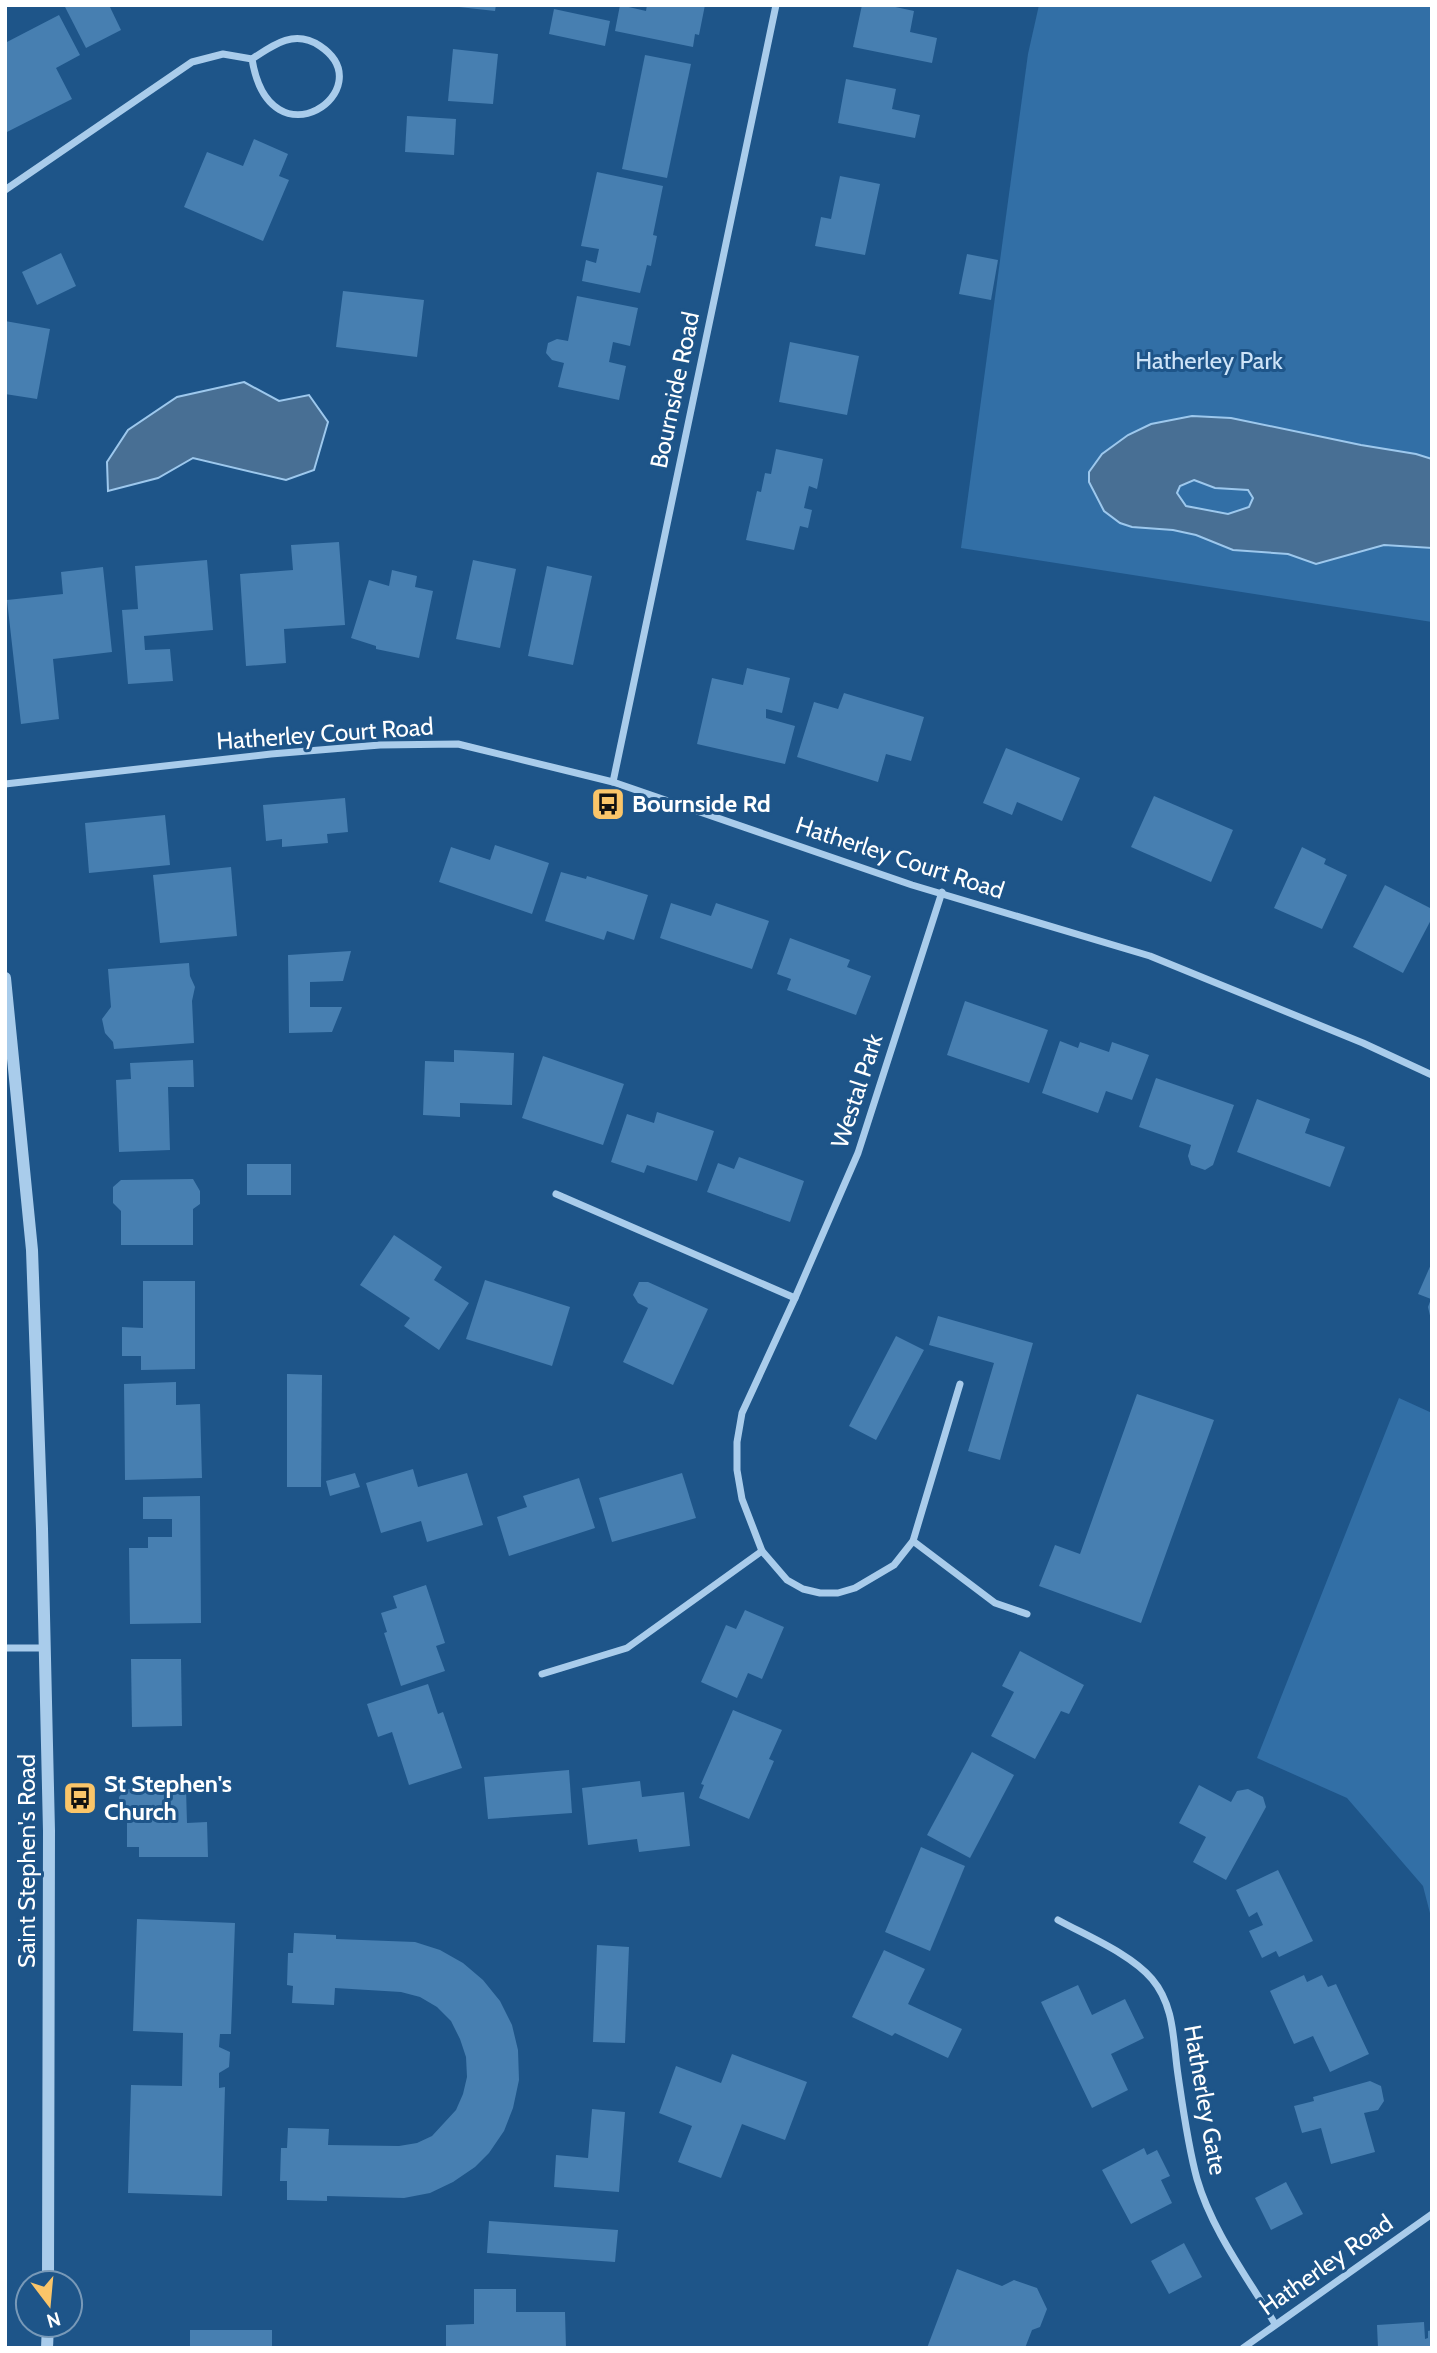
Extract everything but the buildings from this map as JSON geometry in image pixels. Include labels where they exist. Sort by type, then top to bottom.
[{"type":"street","name":"Bournside Road","points":[[613,782],[776,5]]},
{"type":"street","points":[[5,190],[192,62],[223,54],[252,59],[279,41],[290,38],[312,41],[324,48],[333,59],[339,84],[325,106],[314,112],[289,114],[276,108],[267,98],[254,73],[252,59]]},
{"type":"street","name":"Hatherley Court Road","points":[[5,784],[271,754],[380,745],[458,744],[613,782],[901,881],[1150,956],[1374,1048],[1432,1075]]},
{"type":"street","name":"Westal Park","points":[[942,892],[858,1153],[742,1413],[737,1441],[737,1470],[742,1499],[762,1552],[787,1580],[803,1589],[838,1593],[855,1588],[894,1565],[913,1541],[960,1384]]},
{"type":"street","name":"Saint Stephen's Road","points":[[5,978],[32,1250],[49,1831],[48,2269]]},
{"type":"street","points":[[556,1194],[795,1298]]},
{"type":"street","points":[[913,1541],[995,1603],[1027,1614]]},
{"type":"street","points":[[542,1674],[627,1647],[762,1552]]},
{"type":"street","points":[[5,1648],[44,1648]]},
{"type":"street","name":"Hatherley Gate","points":[[1058,1920],[1130,1960],[1153,1980],[1164,1997],[1171,2017],[1180,2089],[1196,2176],[1203,2197],[1215,2224],[1275,2324]]},
{"type":"street","name":"Hatherley Road","points":[[1243,2348],[1432,2214]]},
{"type":"green space","name":"Hatherley Park","points":[[1039,5],[1432,5],[1432,622],[961,548],[1028,54]]},
{"type":"green space","points":[[1399,1398],[1432,1413],[1432,1921],[1423,1886],[1347,1798],[1257,1758]]},
{"type":"shaded area","points":[[244,382],[279,401],[309,395],[328,422],[314,470],[286,480],[193,458],[158,478],[108,491],[107,462],[128,430],[177,397]]},
{"type":"shaded area","points":[[1192,416],[1231,418],[1432,459],[1432,548],[1384,545],[1316,564],[1288,554],[1233,550],[1196,535],[1120,523],[1104,511],[1089,482],[1089,472],[1102,454],[1128,435],[1151,424]],"holes":[[[1194,480],[1215,488],[1248,490],[1253,498],[1249,507],[1228,514],[1186,506],[1177,493],[1180,486]]]},
{"type":"place","name":"Bournside Rd","points":[[608,804]]},
{"type":"place","name":"St Stephen's Church","points":[[80,1798]]}]
